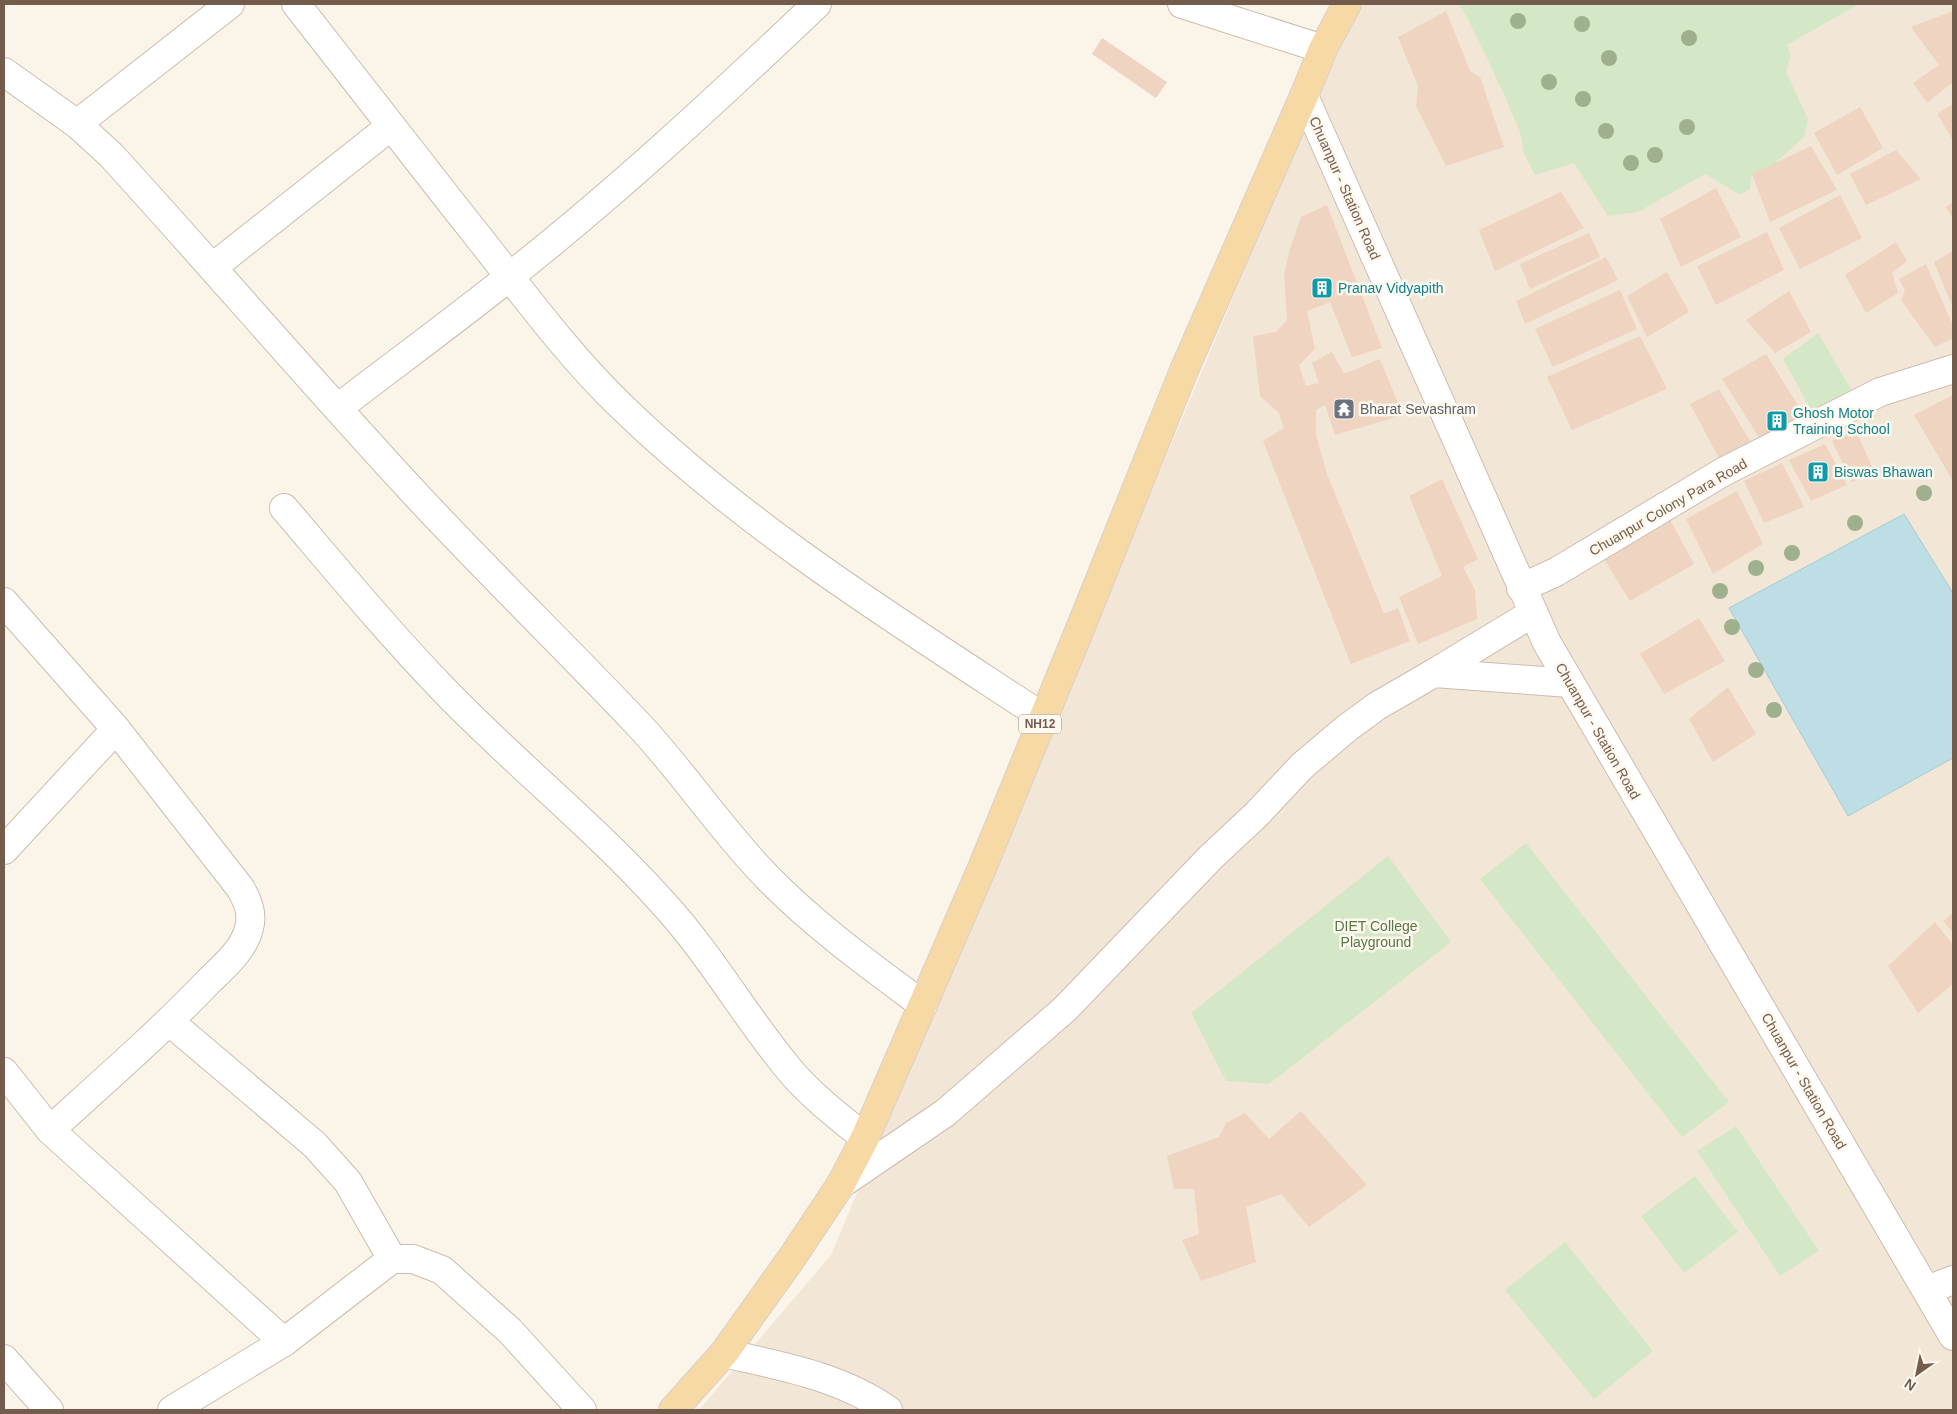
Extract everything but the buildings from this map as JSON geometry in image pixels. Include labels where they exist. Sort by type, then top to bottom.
[{"type":"main road","name":"NH12","points":[[673,1410],[724,1353],[791,1259],[841,1184],[864,1138],[982,868],[1184,368],[1304,96],[1323,48],[1347,4]]},
{"type":"street","points":[[77,124],[230,4]]},
{"type":"street","points":[[296,4],[510,277],[586,371],[622,408],[674,455],[740,510],[821,570],[1043,717]]},
{"type":"street","points":[[338,408],[510,277],[632,174],[726,90],[817,4]]},
{"type":"street","points":[[1182,4],[1323,48]]},
{"type":"street","points":[[9,85],[77,124],[111,155],[420,498],[639,725],[684,776],[727,831],[766,876],[832,938],[923,1005]]},
{"type":"street","name":"Chuanpur - Station Road","points":[[1304,96],[1547,643],[1953,1336]]},
{"type":"street","points":[[213,267],[391,126]]},
{"type":"street","name":"Chuanpur Colony Para Road","points":[[1521,588],[1556,572],[1723,472],[1880,392],[1953,369]]},
{"type":"street","points":[[284,508],[374,614],[444,690],[633,870],[665,904],[698,945],[789,1070],[816,1097],[864,1138]]},
{"type":"street","points":[[4,602],[116,730],[241,889],[251,914],[249,928],[239,948],[170,1022],[50,1130]]},
{"type":"street","points":[[841,1184],[945,1113],[1065,1009],[1211,857],[1310,760],[1347,728],[1377,706],[1533,613]]},
{"type":"street","points":[[1434,673],[1570,683]]},
{"type":"street","points":[[4,850],[116,730]]},
{"type":"street","points":[[170,1022],[315,1144],[332,1162],[348,1182],[392,1259]]},
{"type":"street","points":[[4,1072],[50,1130],[284,1342]]},
{"type":"street","points":[[172,1410],[284,1342],[392,1259],[413,1259],[442,1270],[510,1331],[582,1410]]},
{"type":"street","points":[[1927,1290],[1953,1280]]},
{"type":"street","points":[[724,1353],[809,1373],[833,1382],[888,1410]]},
{"type":"street","points":[[4,1359],[49,1410]]},
{"type":"shaded area","points":[[1362,4],[1953,4],[1953,1410],[699,1410],[831,1255],[1260,233],[1271,166],[1286,161]]},
{"type":"green space","points":[[1459,4],[1859,4],[1787,45],[1791,56],[1786,72],[1808,119],[1804,137],[1773,165],[1752,174],[1750,189],[1740,195],[1705,174],[1638,212],[1608,216],[1574,163],[1535,175],[1524,153],[1520,132],[1503,92]]},
{"type":"green space","points":[[1818,333],[1855,396],[1814,415],[1783,359]]},
{"type":"green space","points":[[1526,843],[1729,1102],[1682,1137],[1480,879]]},
{"type":"green space","name":"DIET College Playground","points":[[1388,856],[1451,942],[1269,1084],[1226,1081],[1191,1013]]},
{"type":"green space","points":[[1736,1126],[1819,1251],[1780,1276],[1697,1151]]},
{"type":"green space","points":[[1695,1176],[1738,1232],[1684,1273],[1641,1216]]},
{"type":"green space","points":[[1565,1242],[1653,1351],[1594,1399],[1505,1290]]},
{"type":"water","points":[[1904,514],[1953,593],[1953,758],[1848,816],[1729,608]]},
{"type":"place","name":"Pranav Vidyapith","points":[[1322,288]]},
{"type":"place","name":"Bharat Sevashram","points":[[1344,409]]},
{"type":"place","name":"Ghosh Motor Training School","points":[[1777,421]]},
{"type":"place","name":"Biswas Bhawan","points":[[1818,472]]}]
